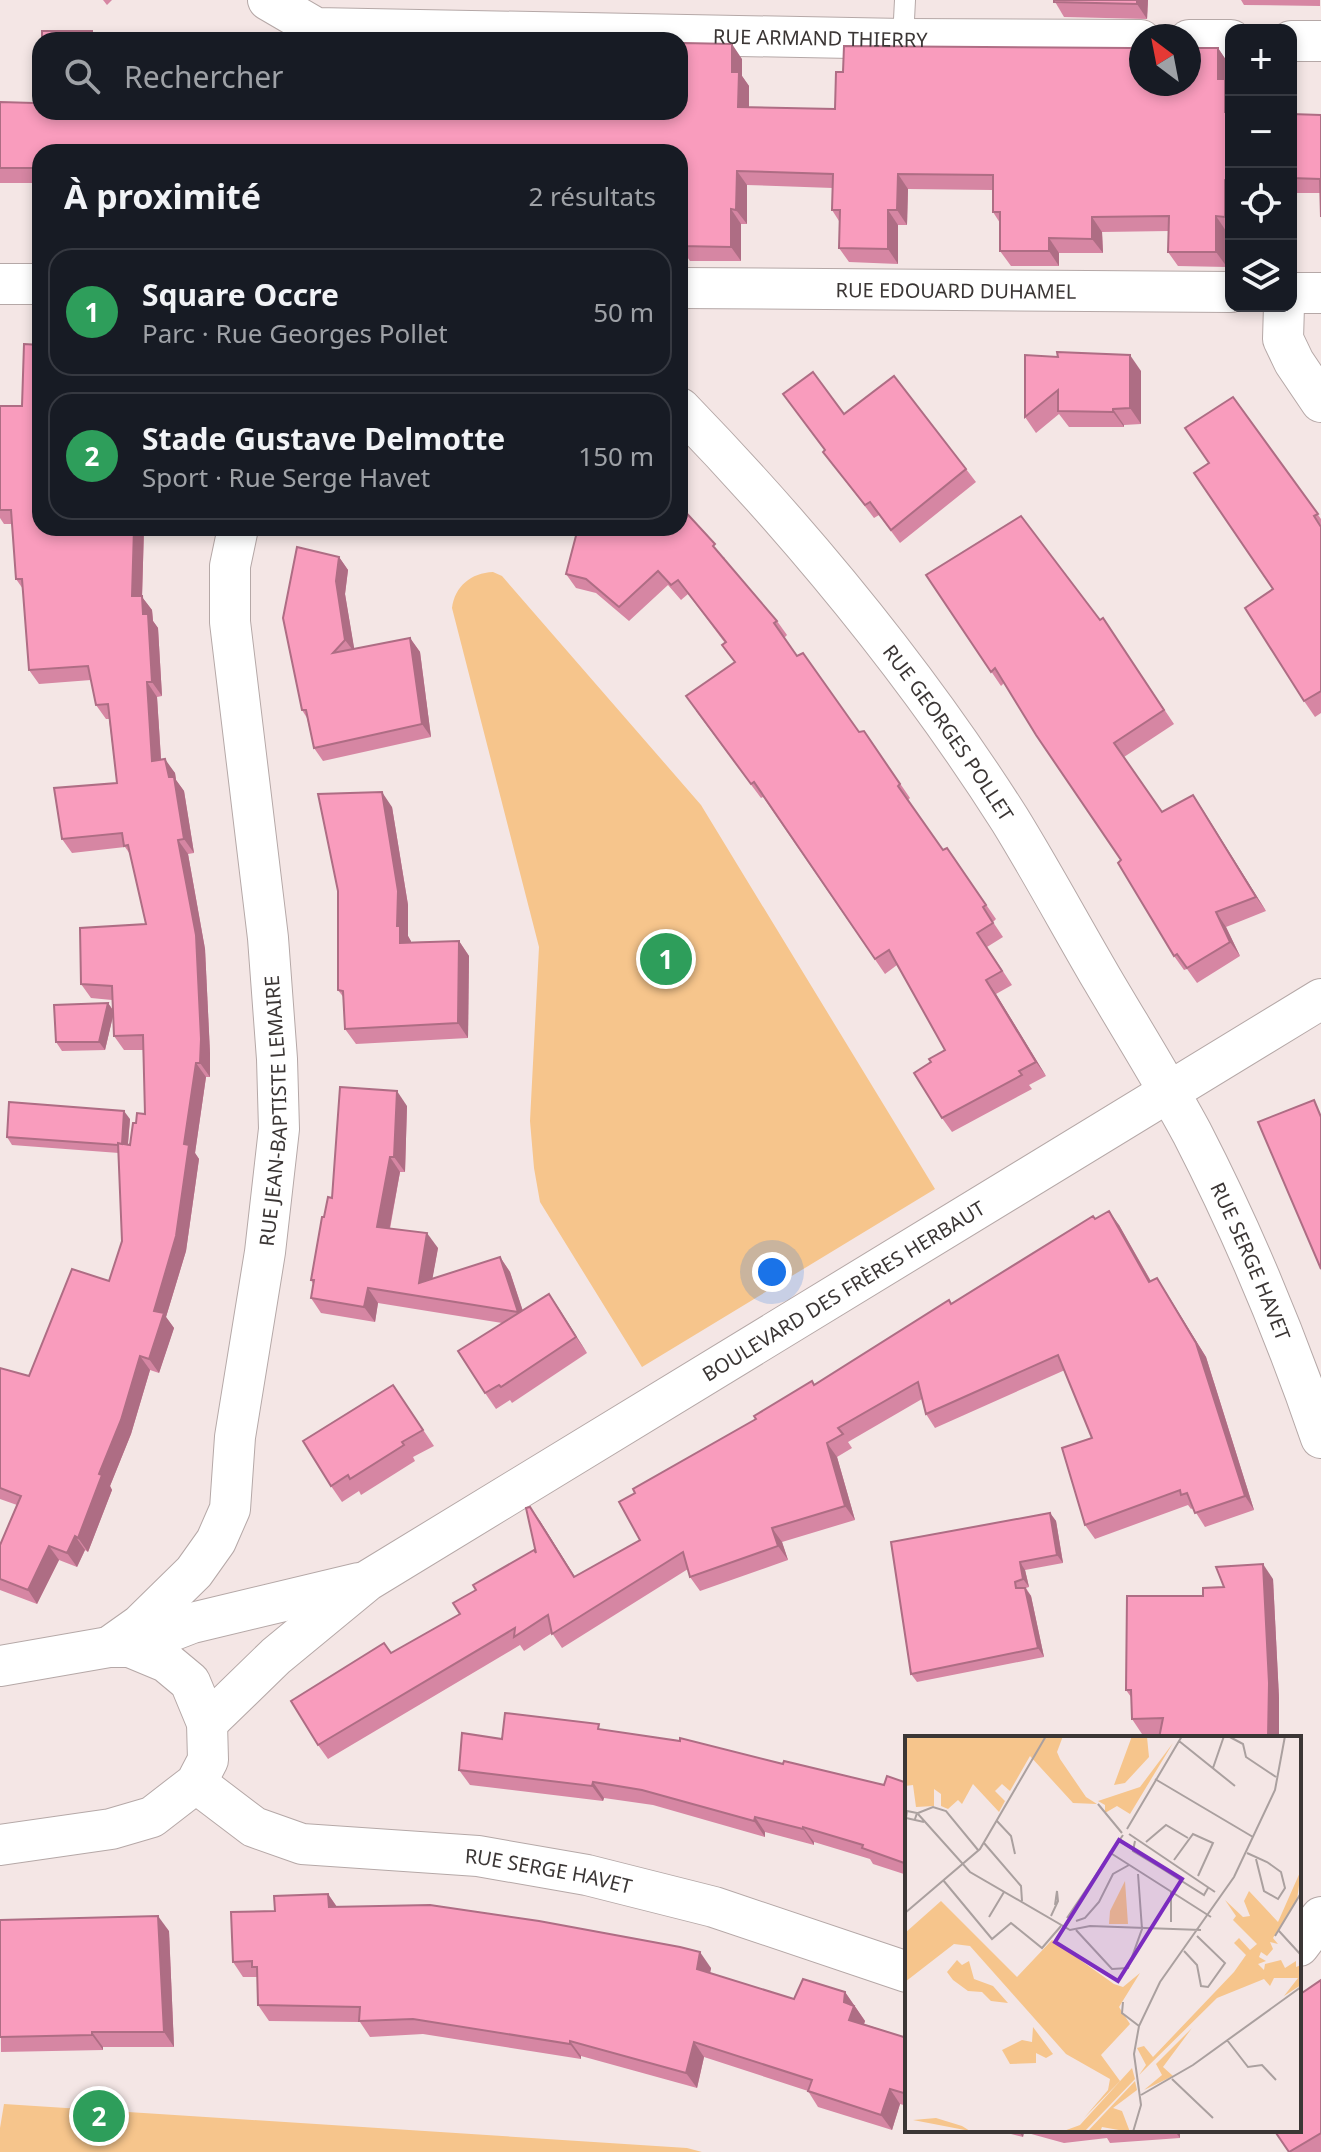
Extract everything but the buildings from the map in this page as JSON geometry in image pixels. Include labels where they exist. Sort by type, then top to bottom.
[{"type":"street","name":"RUE ARMAND THIERRY","points":[[268,0],[316,28],[904,19],[1129,39]]},
{"type":"street","points":[[1201,40],[1225,40]]},
{"type":"street","points":[[1297,41],[1321,41]]},
{"type":"street","points":[[0,284],[32,284]]},
{"type":"street","name":"RUE EDOUARD DUHAMEL","points":[[688,288],[1225,292]]},
{"type":"street","points":[[1297,293],[1321,293]]},
{"type":"street","points":[[1284,312],[1283,339],[1294,362],[1321,402]]},
{"type":"street","name":"RUE GEORGES POLLET","points":[[688,417],[780,517],[866,619],[939,717],[1010,820],[1168,1092]]},
{"type":"street","name":"RUE JEAN-BAPTISTE LEMAIRE","points":[[119,1647],[194,1572],[216,1541],[230,1509],[235,1437],[267,1237],[279,1129],[268,938],[230,622],[230,566],[236,536]]},
{"type":"street","name":"BOULEVARD DES FRÈRES HERBAUT","points":[[207,1723],[276,1656],[367,1581],[1321,999]]},
{"type":"street","name":"RUE SERGE HAVET","points":[[1168,1092],[1191,1131],[1252,1255],[1321,1438]]},
{"type":"street","name":"BOULEVARD DES FRÈRES HERBAUT","points":[[119,1647],[192,1623],[367,1581]]},
{"type":"street","points":[[0,1666],[119,1647],[166,1662],[190,1682],[207,1723],[208,1760],[196,1783],[152,1817],[111,1829],[0,1845]]},
{"type":"street","name":"RUE SERGE HAVET","points":[[196,1783],[254,1827],[302,1844],[478,1856],[587,1875],[714,1907],[905,1971]]},
{"type":"street","points":[[1301,1943],[1321,1917]]},
{"type":"shaded area","points":[[493,572],[502,576],[701,805],[935,1189],[642,1367],[540,1202],[530,1121],[539,947],[452,608],[465,582]]},
{"type":"shaded area","points":[[4,2104],[687,2148],[702,2152],[0,2152]]},
{"type":"place","name":"Square Occre","points":[[666,959]]},
{"type":"place","name":"Stade Gustave Delmotte","points":[[99,2116]]}]
